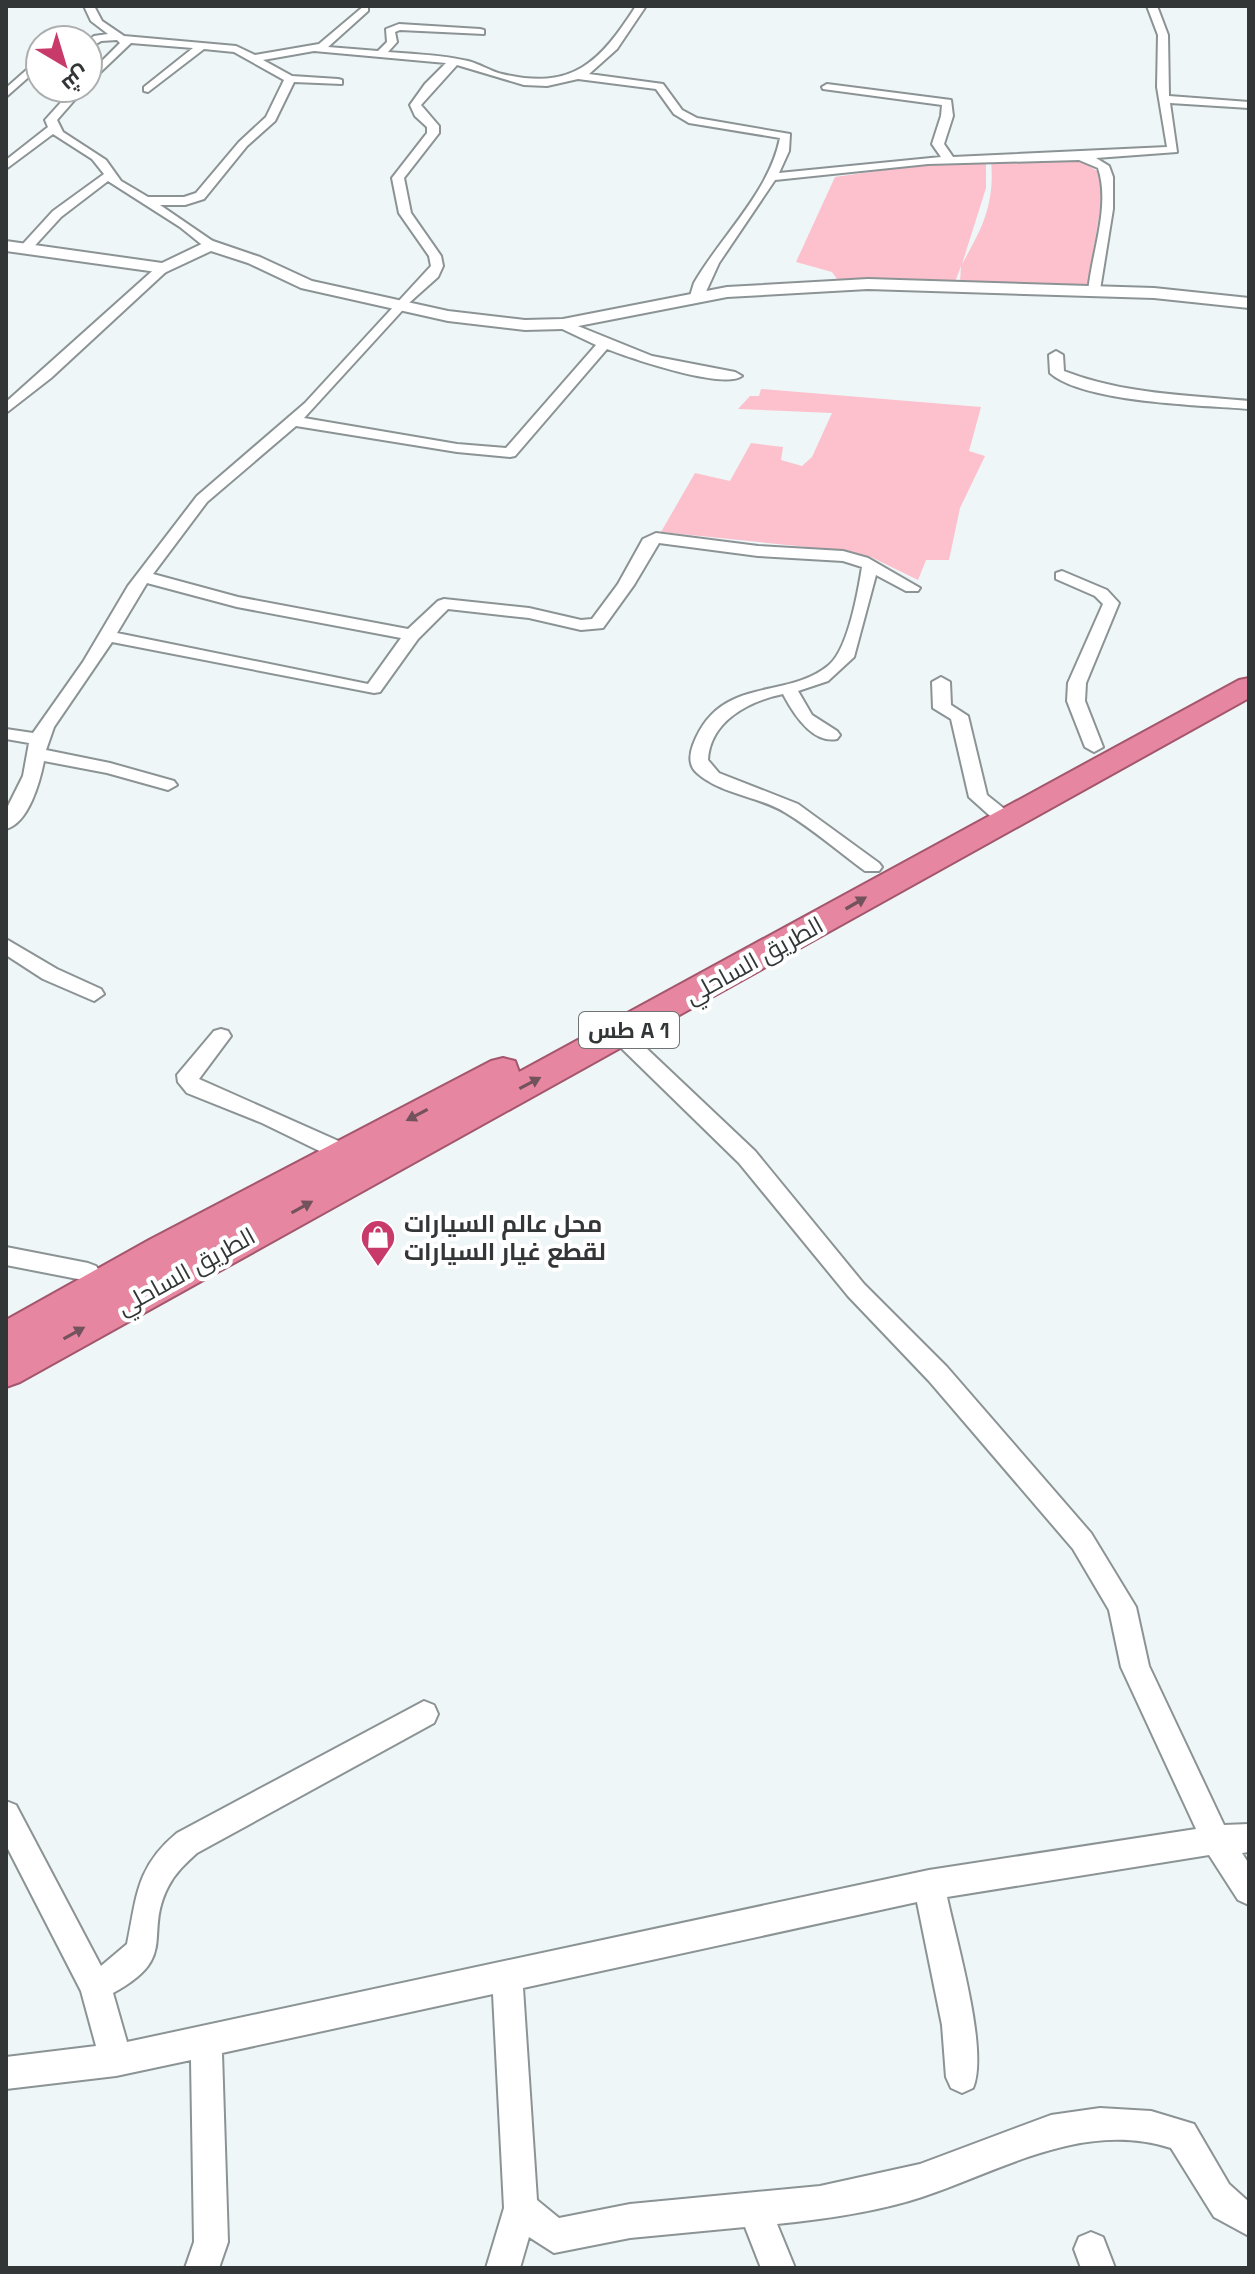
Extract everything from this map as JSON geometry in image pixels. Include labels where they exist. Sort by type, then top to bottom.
[{"type":"highway","name":"الطريق الساحلي","points":[[6,1339],[162,1250],[590,1024],[872,867],[994,812],[1249,681]]},
{"type":"highway","name":"الطريق الساحلي","points":[[6,1371],[620,1035],[994,812],[1094,747],[1134,739]]},
{"type":"highway","points":[[6,1315],[127,1255],[162,1250]]},
{"type":"street","points":[[89,6],[90,13],[102,27],[126,43],[104,65]]},
{"type":"street","points":[[256,58],[317,49],[454,62],[524,82],[548,83],[579,76],[590,70],[612,50],[641,6]]},
{"type":"street","points":[[772,177],[949,160],[1171,152],[1162,86],[1164,32],[1161,18],[1152,6]]},
{"type":"street","points":[[317,49],[364,9]]},
{"type":"street","points":[[379,56],[392,42],[390,31],[399,27],[480,32]]},
{"type":"street","points":[[104,38],[236,49],[290,79],[338,82]]},
{"type":"street","points":[[148,89],[202,46]]},
{"type":"street","points":[[6,823],[19,806],[32,776],[38,746],[144,577],[202,499],[292,421],[433,274],[437,266],[435,256],[405,213],[398,178],[433,133],[433,126],[419,114],[415,105],[454,62]]},
{"type":"street","points":[[579,76],[659,86],[665,89],[678,111],[693,120],[760,129],[786,136],[779,168],[719,253],[699,286],[697,296]]},
{"type":"street","points":[[6,94],[24,77]]},
{"type":"street","points":[[144,201],[185,201],[200,196],[243,144],[271,119],[290,79]]},
{"type":"street","points":[[827,87],[947,102],[947,116],[938,144],[949,160]]},
{"type":"street","points":[[1166,99],[1249,105]]},
{"type":"street","points":[[63,104],[51,120],[53,128],[102,163],[108,176],[184,224],[210,245],[254,260],[307,285],[505,323],[563,324],[697,296],[764,289],[903,284],[1154,293],[1249,303]]},
{"type":"street","points":[[6,166],[53,128]]},
{"type":"street","points":[[1081,156],[1103,166],[1108,178],[1094,293]]},
{"type":"street","points":[[25,249],[57,214],[108,176]]},
{"type":"street","points":[[6,409],[164,268],[210,245]]},
{"type":"street","points":[[6,246],[164,268]]},
{"type":"street","points":[[563,324],[603,345],[681,368],[735,376]]},
{"type":"street","points":[[292,421],[457,448],[510,453],[603,345]]},
{"type":"street","points":[[1056,355],[1057,373],[1085,384],[1123,393],[1249,405]]},
{"type":"street","points":[[108,636],[368,689],[374,688],[412,635],[444,604],[529,613],[581,625],[597,624],[626,585],[649,542],[656,538],[758,551],[843,556],[870,565],[912,588]]},
{"type":"street","points":[[870,565],[866,590],[846,657],[824,677],[736,704],[706,735],[698,753],[700,766],[713,777],[791,808],[872,867]]},
{"type":"street","points":[[1062,576],[1101,593],[1111,603],[1077,683],[1076,701],[1094,747]]},
{"type":"street","points":[[144,577],[278,611],[412,635]]},
{"type":"street","points":[[941,682],[942,708],[959,716],[976,790],[994,812]]},
{"type":"street","points":[[789,690],[805,718],[831,735]]},
{"type":"street","points":[[6,734],[168,785]]},
{"type":"street","points":[[6,946],[50,974],[94,994]]},
{"type":"street","points":[[620,1035],[747,1157],[856,1290],[938,1374],[1082,1541],[1122,1607],[1135,1667],[1216,1840],[1249,1890]]},
{"type":"street","points":[[221,1036],[188,1075],[189,1082],[195,1088],[270,1118],[344,1153]]},
{"type":"street","points":[[6,1256],[88,1272]]},
{"type":"street","points":[[95,1986],[138,1957],[144,1942],[149,1894],[154,1878],[168,1858],[187,1843],[424,1714]]},
{"type":"street","points":[[6,1815],[95,1986],[116,2060]]},
{"type":"street","points":[[6,2073],[116,2060],[929,1885],[1216,1840],[1249,1838]]},
{"type":"street","points":[[929,1885],[958,2025],[962,2077]]},
{"type":"street","points":[[503,2268],[521,2208],[507,1976]]},
{"type":"street","points":[[202,2268],[211,2242],[206,2040]]},
{"type":"street","points":[[521,2208],[554,2236],[630,2221],[820,2203],[920,2181],[1051,2131],[1072,2126],[1116,2125],[1170,2131],[1182,2136],[1221,2201],[1234,2214],[1249,2219]]},
{"type":"street","points":[[754,2208],[778,2268]]},
{"type":"shaded area","points":[[1060,159],[1084,163],[1099,172],[1102,197],[1087,290],[960,283],[961,266],[955,282],[840,283],[832,272],[796,262],[835,177],[932,163],[986,160],[986,188],[962,264],[986,214],[991,189],[991,160]]},
{"type":"shaded area","points":[[761,389],[981,407],[969,451],[985,456],[960,508],[949,560],[926,560],[918,580],[871,557],[661,532],[695,473],[730,481],[751,443],[783,447],[781,460],[802,466],[812,457],[832,413],[738,409],[750,396],[759,396]]},
{"type":"place","name":"محل عالم السيارات لقطع غيار السيارات","points":[[378,1268]]}]
